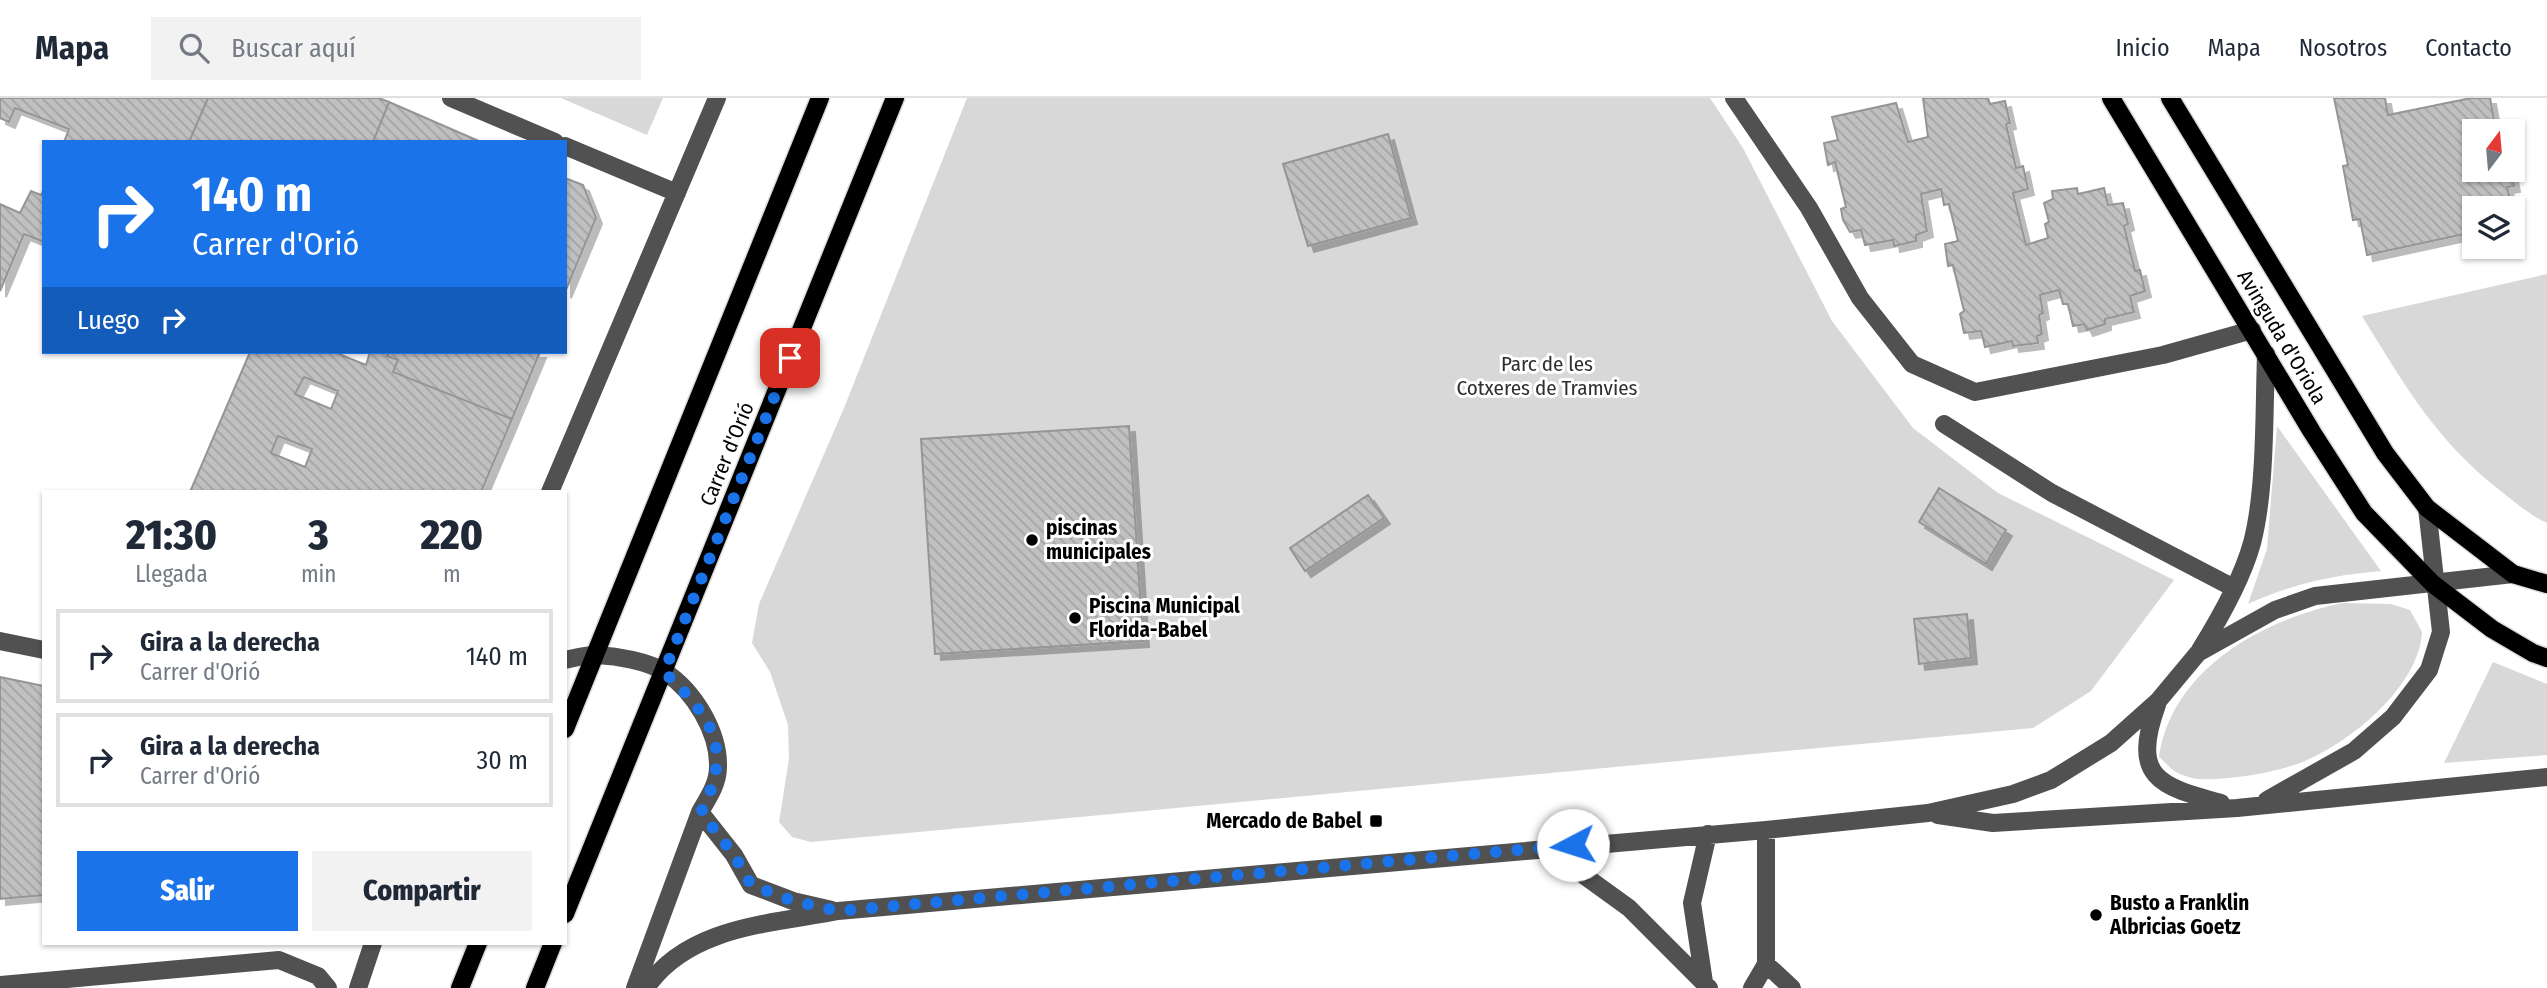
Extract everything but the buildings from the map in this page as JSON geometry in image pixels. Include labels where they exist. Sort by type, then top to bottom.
[{"type":"main road","points":[[567,724],[820,98]]},
{"type":"main road","name":"Carrer d'Orió","points":[[567,909],[895,98]]},
{"type":"main road","name":"Avinguda d'Oriola","points":[[2111,98],[2364,513],[2433,584],[2492,629],[2533,653],[2547,658]]},
{"type":"main road","name":"Avinguda d'Oriola","points":[[2170,98],[2385,453],[2427,508],[2513,574]]},
{"type":"main road","points":[[2513,574],[2547,584]]},
{"type":"main road","points":[[460,988],[477,945]]},
{"type":"main road","points":[[535,988],[553,945]]},
{"type":"street","points":[[451,98],[550,140]]},
{"type":"street","points":[[551,490],[717,98]]},
{"type":"street","points":[[1734,98],[1809,208],[1860,298],[1912,364],[1975,392],[2163,355],[2252,330]]},
{"type":"street","points":[[567,147],[677,193]]},
{"type":"street","points":[[646,988],[653,978],[695,943],[732,931],[838,911],[1766,830],[1928,813],[2013,794],[2051,780],[2111,743],[2158,702],[2198,653],[2218,621],[2252,543],[2263,444],[2266,354]]},
{"type":"street","points":[[1944,424],[2052,493],[2232,587]]},
{"type":"street","points":[[2261,803],[2354,751],[2393,717],[2416,691],[2429,670],[2441,632],[2433,584],[2427,508]]},
{"type":"street","points":[[2198,653],[2275,610],[2315,596],[2513,574]]},
{"type":"street","points":[[0,641],[42,650]]},
{"type":"street","points":[[567,660],[595,654],[631,660],[664,672],[695,701],[716,745],[718,769],[713,789],[701,812],[635,988]]},
{"type":"street","points":[[2158,702],[2148,731],[2146,750],[2151,768],[2171,789],[2237,808]]},
{"type":"street","points":[[1928,813],[1993,823],[2237,808],[2261,803],[2547,777]]},
{"type":"street","points":[[701,812],[734,855],[751,885],[793,901],[838,911]]},
{"type":"street","points":[[1752,988],[1766,964],[1766,830]]},
{"type":"street","points":[[1707,985],[1692,903],[1708,834]]},
{"type":"street","points":[[1546,848],[1629,908],[1707,985]]},
{"type":"street","points":[[358,988],[372,945]]},
{"type":"street","points":[[0,985],[279,960],[317,976],[328,988]]},
{"type":"street","points":[[1766,964],[1792,988]]},
{"type":"green space","points":[[561,98],[663,98],[647,135]]},
{"type":"green space","name":"Parc de les Cotxeres de Tramvies","points":[[967,98],[1710,98],[1743,148],[1832,321],[1913,428],[1998,493],[2174,580],[2091,691],[2033,728],[811,842],[792,837],[779,822],[789,759],[788,725],[770,672],[752,643],[759,604],[844,408]]},
{"type":"green space","points":[[2547,274],[2547,523],[2513,501],[2458,453],[2423,411],[2362,316]]},
{"type":"green space","points":[[2277,426],[2381,571],[2313,582],[2248,604],[2267,549]]},
{"type":"green space","points":[[2342,603],[2391,604],[2410,610],[2422,632],[2418,652],[2409,672],[2396,691],[2362,726],[2305,761],[2247,776],[2216,779],[2187,777],[2171,769],[2159,757],[2167,726],[2182,698],[2202,674],[2225,653],[2281,622]]},
{"type":"green space","points":[[2493,662],[2547,684],[2547,755],[2444,763]]},
{"type":"place","name":"piscinas municipales","points":[[1032,540]]},
{"type":"place","name":"Piscina Municipal Florida-Babel","points":[[1075,618]]},
{"type":"place","name":"Mercado de Babel","points":[[1376,821]]},
{"type":"place","name":"Busto a Franklin Albricias Goetz","points":[[2096,915]]},
{"type":"route","points":[[790,358],[664,672],[695,701],[708,725],[716,745],[718,769],[713,789],[701,812],[734,855],[751,885],[793,901],[838,911],[1573,845]]}]
